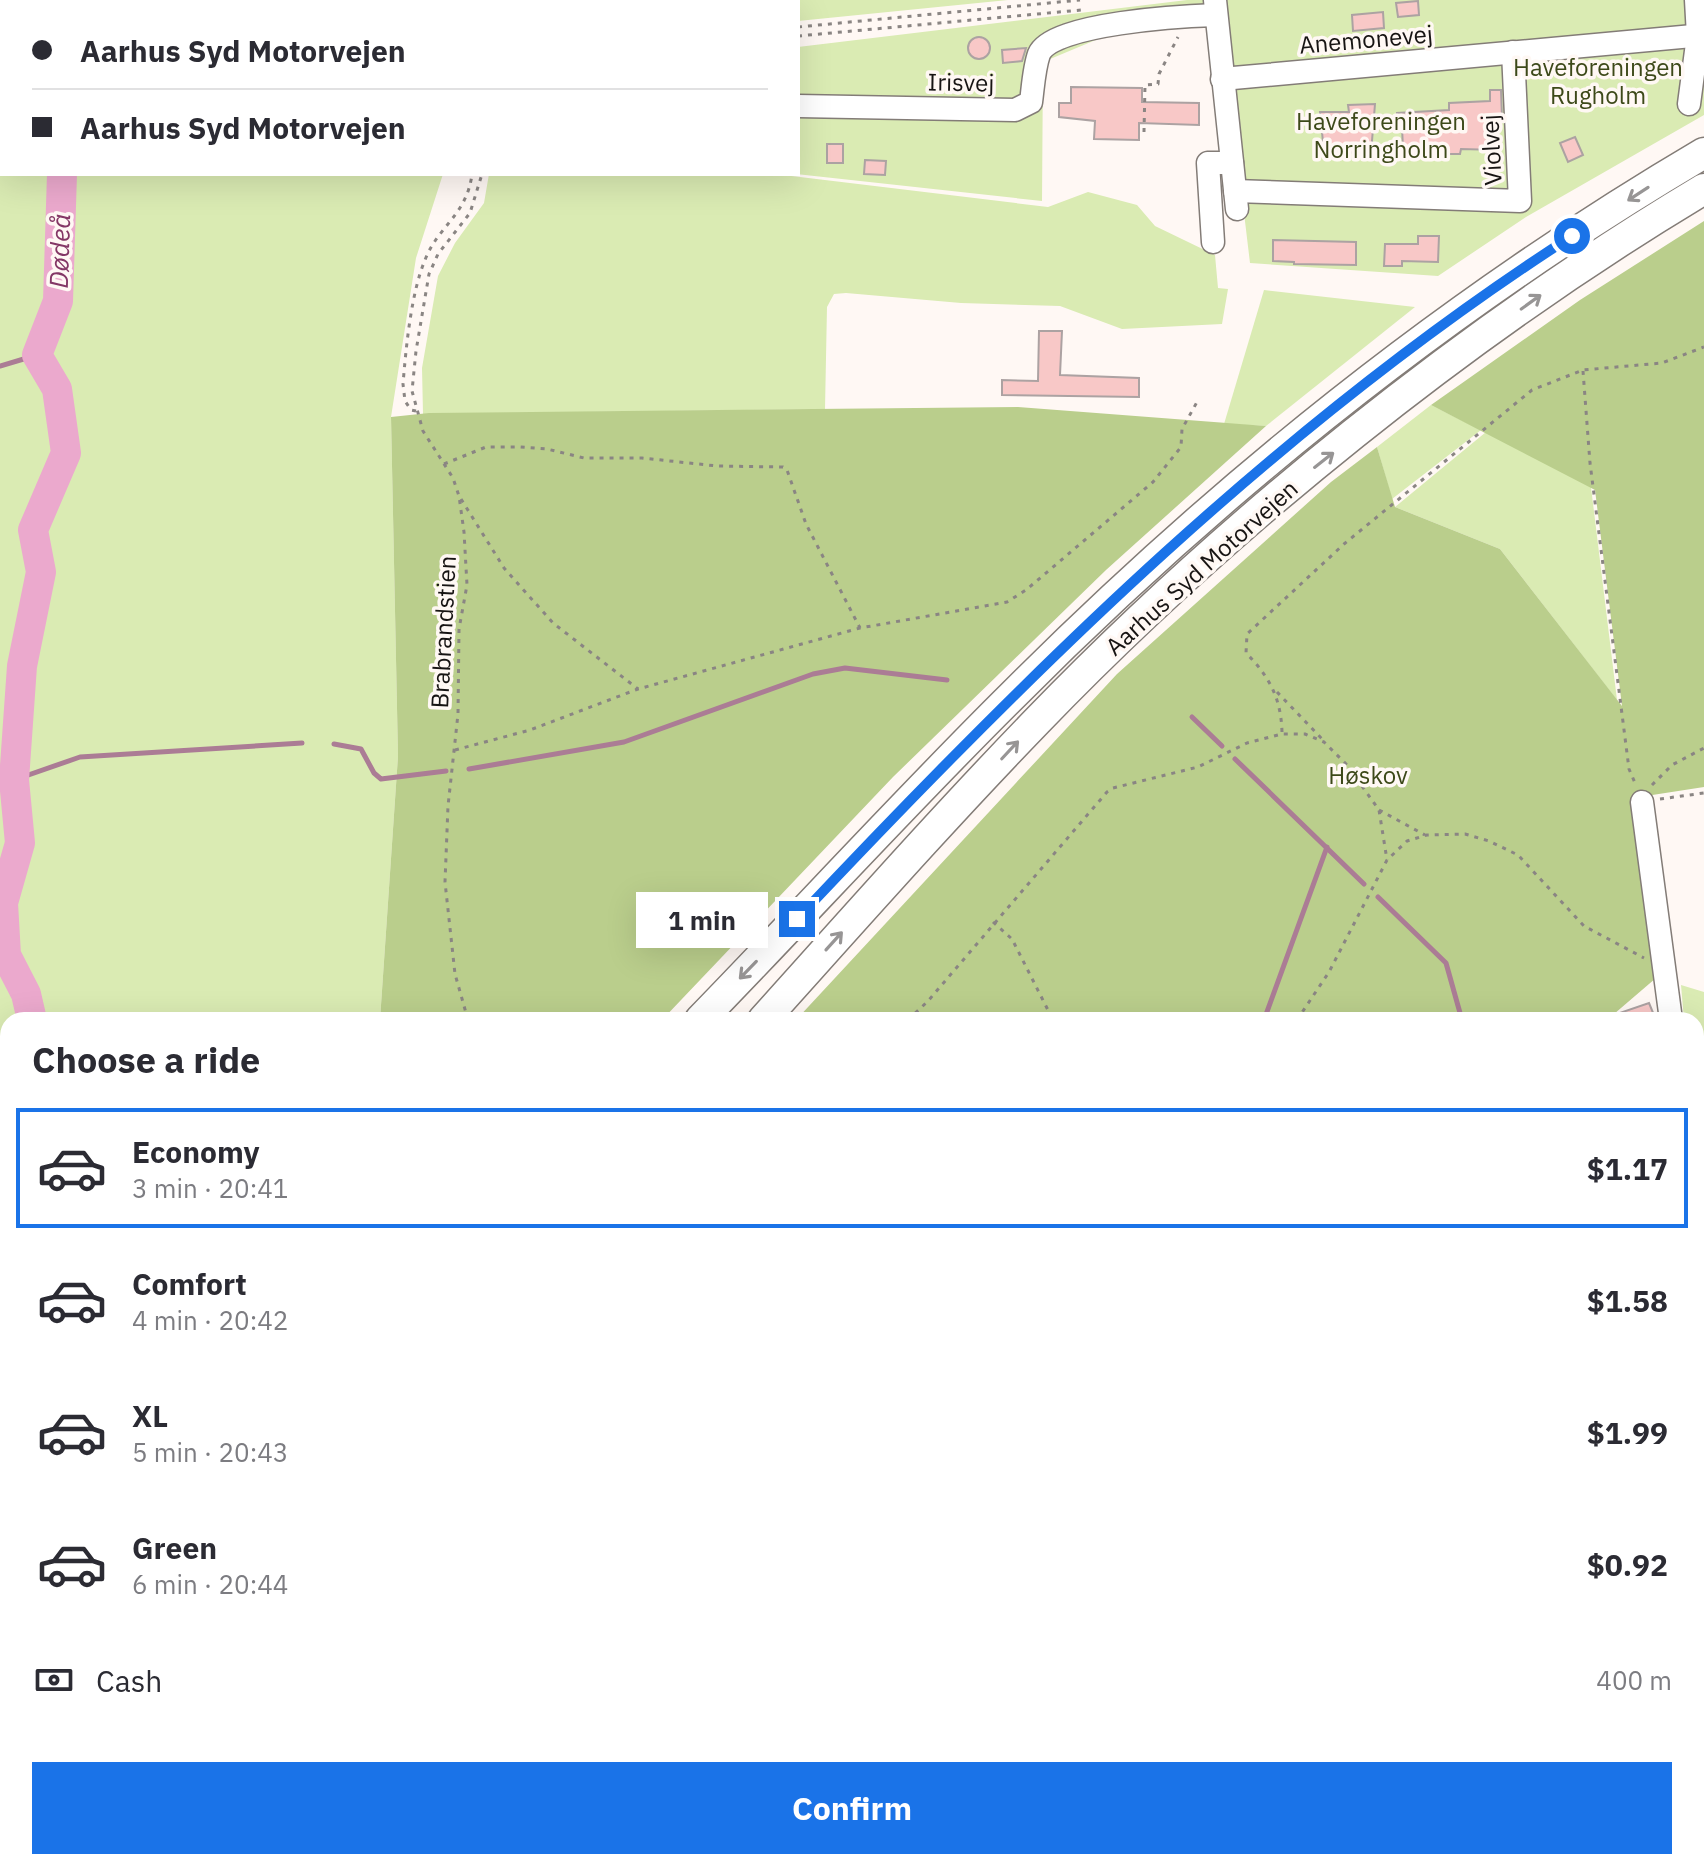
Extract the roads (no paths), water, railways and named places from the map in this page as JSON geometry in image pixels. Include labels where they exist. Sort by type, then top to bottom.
[{"type":"highway","name":"Aarhus Syd Motorvejen","points":[[708,1012],[1012,696],[1137,577],[1262,466],[1384,369],[1524,267],[1704,153]]},
{"type":"highway","name":"Aarhus Syd Motorvejen","points":[[770,1012],[1037,720],[1170,593],[1289,488],[1414,389],[1541,295],[1704,189]]},
{"type":"street","points":[[1689,104],[1701,35],[1696,0]]},
{"type":"street","points":[[1213,242],[1208,163],[1232,163],[1216,7]]},
{"type":"street","name":"Irisvej","points":[[800,106],[1015,110],[1031,102],[1040,52],[1052,41],[1137,20],[1178,17],[1216,7]]},
{"type":"street","name":"Anemonevej","points":[[1222,79],[1701,35]]},
{"type":"street","name":"Violvej","points":[[1232,163],[1236,200],[1520,201],[1513,52]]},
{"type":"street","points":[[1642,802],[1670,1012]]},
{"type":"waterway","name":"Dødeå","points":[[30,1012],[26,994],[6,955],[3,903],[20,843],[14,780],[22,666],[41,572],[33,530],[66,453],[57,389],[37,355],[58,301],[62,176]]},
{"type":"waterway","points":[[0,366],[37,355]]},
{"type":"waterway","points":[[469,769],[624,742],[813,674],[845,668],[947,680]]},
{"type":"waterway","points":[[1192,717],[1222,746]]},
{"type":"waterway","points":[[14,780],[80,757],[302,743]]},
{"type":"waterway","points":[[334,744],[361,749],[374,773],[381,779],[446,771]]},
{"type":"waterway","points":[[1235,759],[1364,884]]},
{"type":"waterway","points":[[1267,1012],[1327,847]]},
{"type":"waterway","points":[[1378,897],[1446,963],[1460,1012]]},
{"type":"park label","name":"Haveforeningen Rugholm","points":[[1598,82]]},
{"type":"park label","name":"Haveforeningen Norringholm","points":[[1381,136]]},
{"type":"park label","name":"Høskov","points":[[1368,776]]}]
